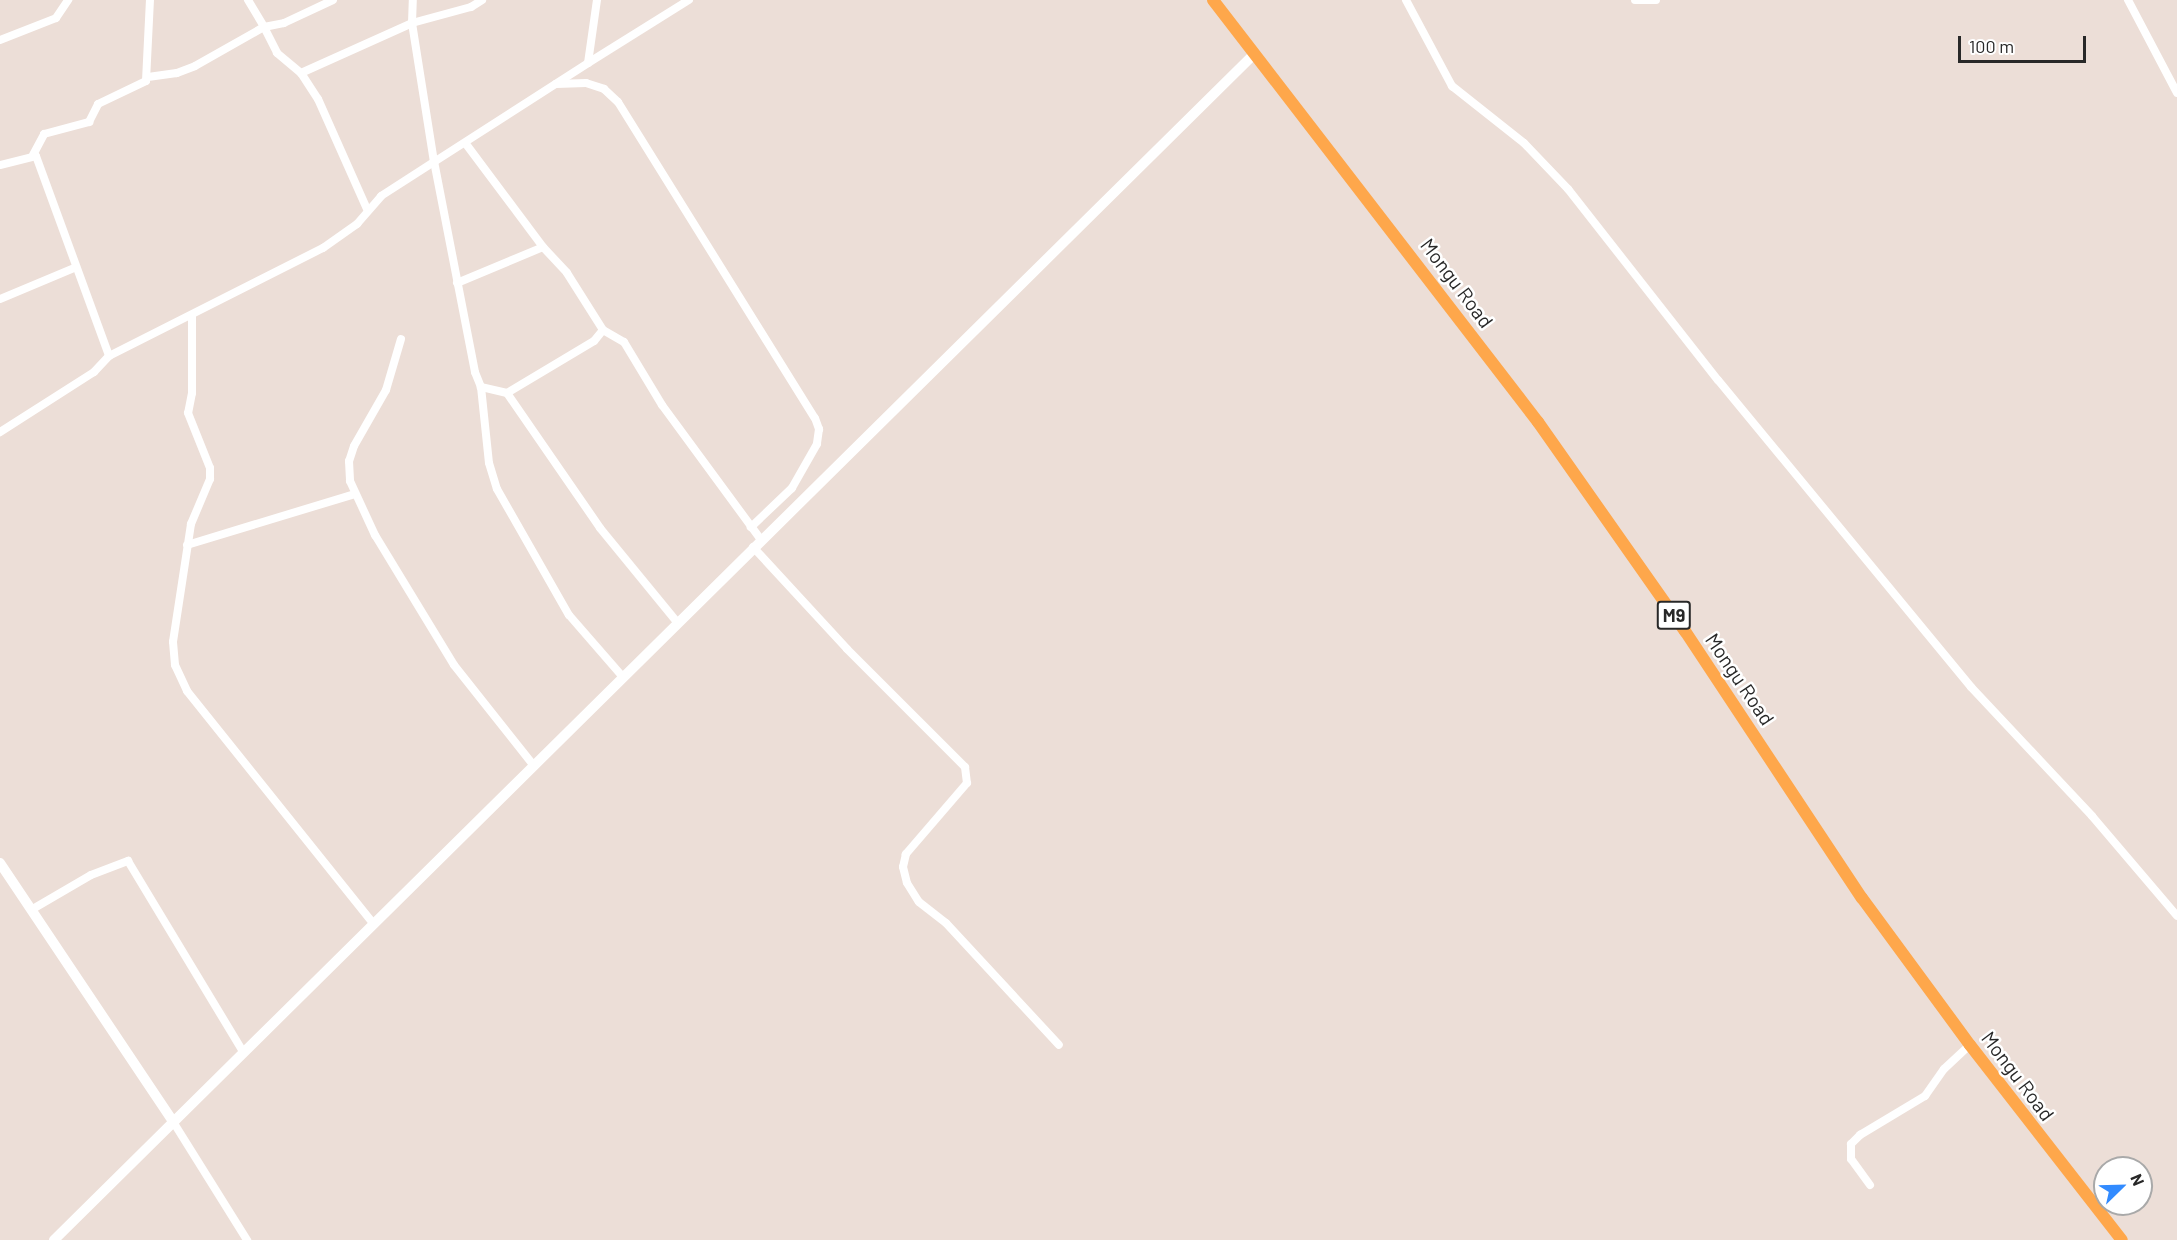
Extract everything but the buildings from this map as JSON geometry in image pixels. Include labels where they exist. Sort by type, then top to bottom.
[{"type":"main road","name":"Mongu Road","points":[[1213,0],[1579,478],[1862,898],[1970,1045],[2122,1240]]},
{"type":"street","points":[[0,40],[56,18],[68,0]]},
{"type":"street","points":[[109,356],[33,155],[34,146],[44,134],[89,122],[99,104],[142,85],[148,77],[150,0]]},
{"type":"street","points":[[248,0],[277,53],[301,73],[318,99],[367,209]]},
{"type":"street","points":[[148,77],[177,73],[195,66],[264,27],[284,23],[333,0]]},
{"type":"street","points":[[413,0],[412,23],[434,162],[457,283],[481,387],[489,463],[497,489],[563,606],[622,676]]},
{"type":"street","points":[[301,73],[412,23],[471,8],[482,0]]},
{"type":"street","points":[[588,63],[597,0]]},
{"type":"street","points":[[0,432],[99,368],[109,356],[192,317],[323,248],[357,224],[367,209],[434,162],[466,144],[555,84],[689,0]]},
{"type":"street","points":[[1406,0],[1452,86],[1524,143],[1568,189],[1718,380],[1971,687],[2092,816],[2177,916]]},
{"type":"street","points":[[1635,0],[1656,0]]},
{"type":"street","points":[[2128,0],[2177,93]]},
{"type":"street","points":[[54,1240],[171,1120],[534,766],[622,676],[1254,54]]},
{"type":"street","points":[[555,84],[586,83],[604,89],[618,102],[815,417],[819,429],[817,444],[797,479],[751,527]]},
{"type":"street","points":[[466,144],[543,247],[567,273],[603,330],[624,342],[662,405],[751,527],[757,543],[848,649],[965,767],[967,783],[906,854],[903,867],[907,883],[919,902],[946,923],[1059,1045]]},
{"type":"street","points":[[0,165],[33,155]]},
{"type":"street","points":[[457,283],[543,247]]},
{"type":"street","points":[[0,299],[74,268]]},
{"type":"street","points":[[192,317],[192,393],[188,413],[210,468],[187,545],[173,642],[179,679],[372,922]]},
{"type":"street","points":[[507,393],[594,340],[603,330]]},
{"type":"street","points":[[401,339],[386,390],[349,461],[355,494],[375,535],[454,665],[534,766]]},
{"type":"street","points":[[481,387],[507,393],[600,528],[677,622]]},
{"type":"street","points":[[187,545],[355,494]]},
{"type":"street","points":[[31,910],[91,875],[128,861],[242,1050]]},
{"type":"street","points":[[0,863],[171,1120],[247,1240]]},
{"type":"street","points":[[1870,1185],[1851,1159],[1851,1144],[1860,1135],[1925,1096],[1944,1069],[1970,1045]]}]
